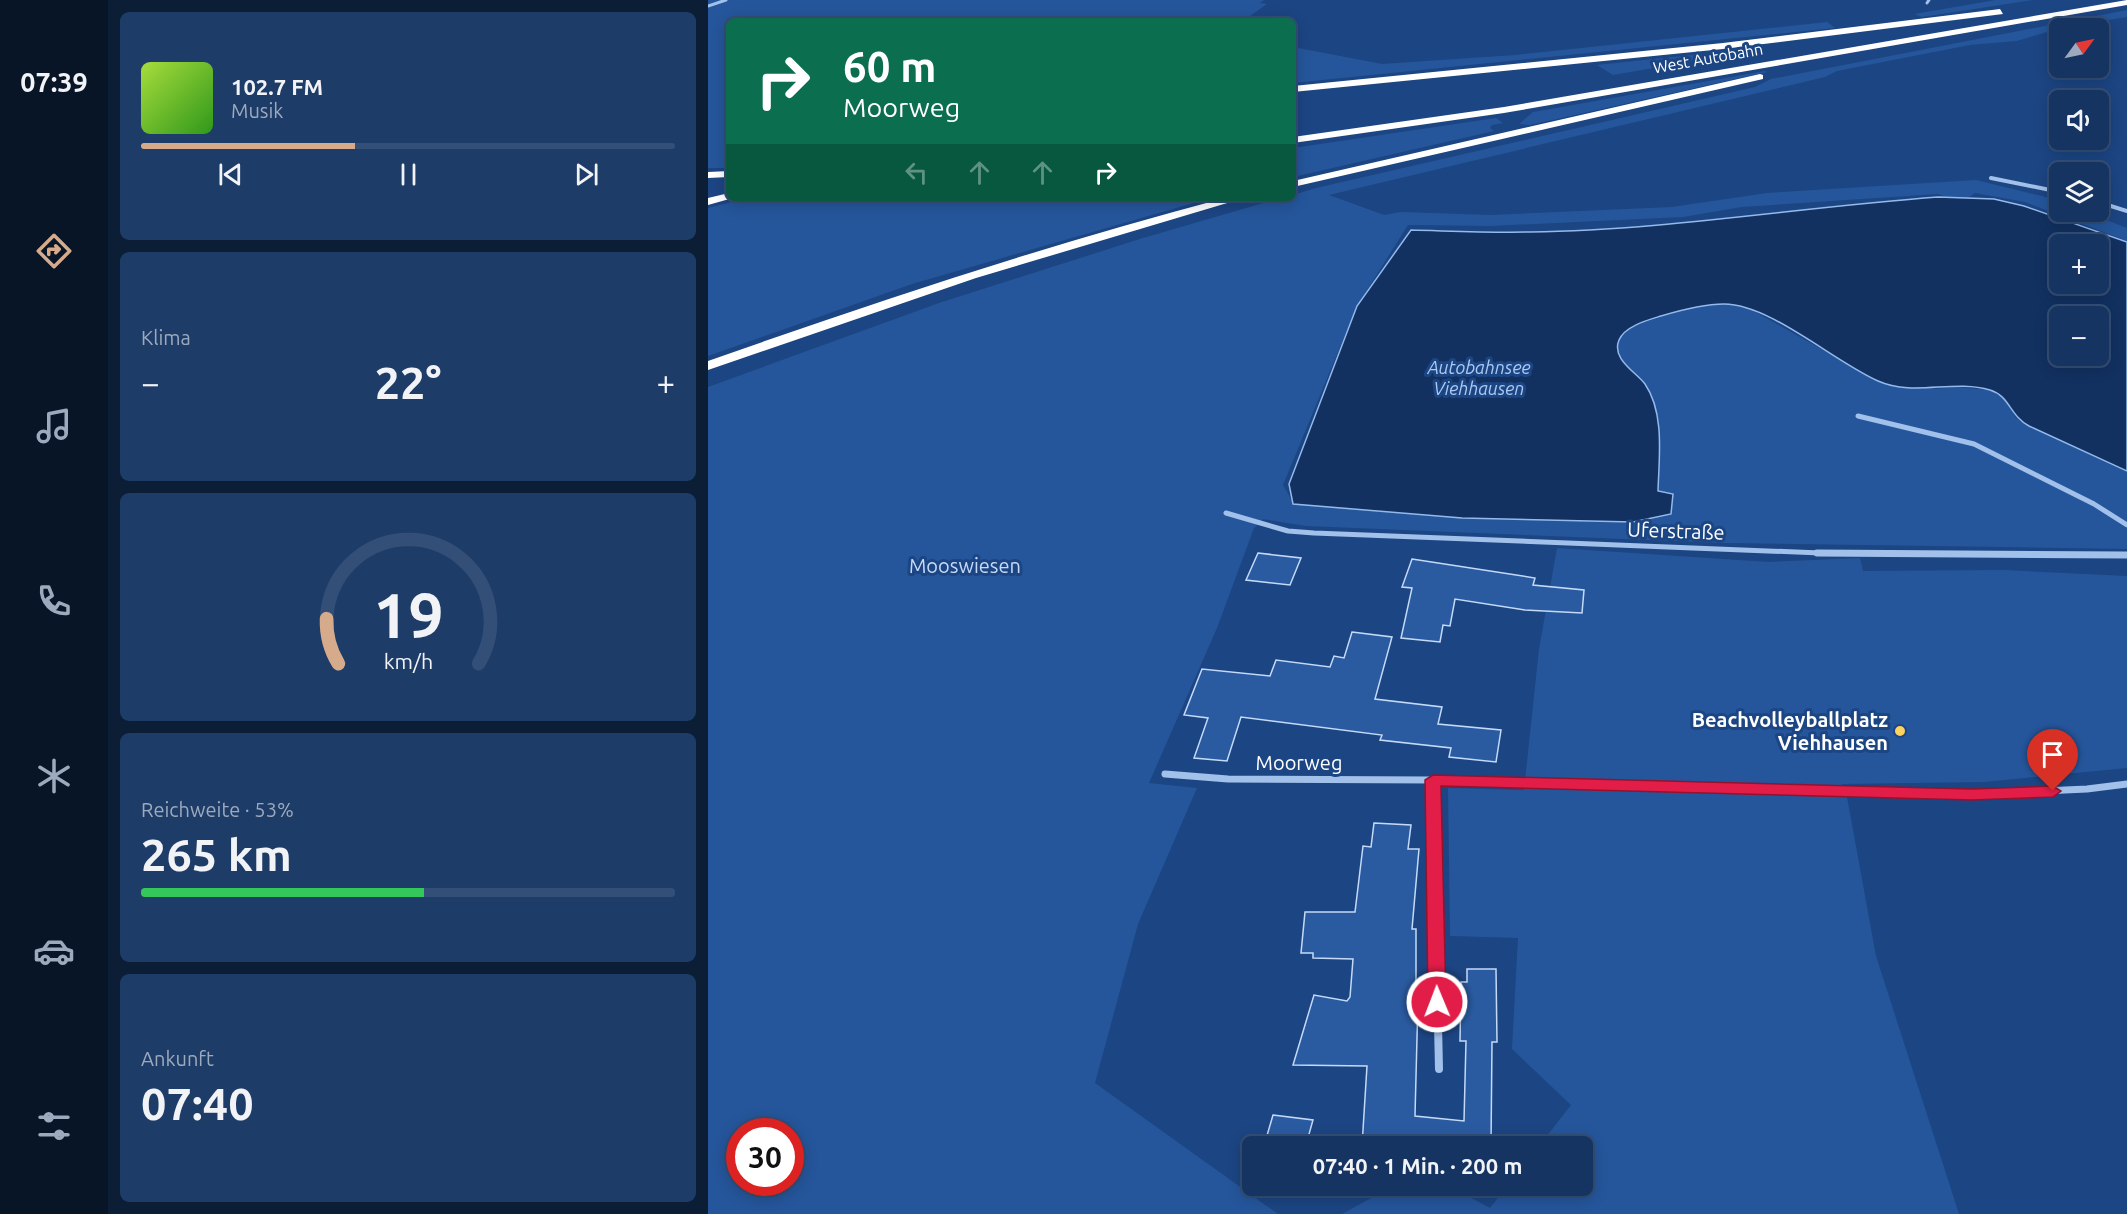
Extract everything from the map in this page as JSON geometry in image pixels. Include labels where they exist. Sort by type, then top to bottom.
[{"type":"highway","name":"West Autobahn","points":[[1296,140],[1504,110],[2127,2]]},
{"type":"highway","name":"West Autobahn","points":[[1296,129],[1538,95],[1985,18],[2000,12],[2011,11]]},
{"type":"highway","points":[[1296,89],[1735,44],[2000,12]]},
{"type":"highway","points":[[1296,183],[1760,77],[2043,18]]},
{"type":"highway","points":[[708,175],[726,174]]},
{"type":"highway","points":[[708,185],[726,184]]},
{"type":"highway","points":[[708,202],[726,197]]},
{"type":"highway","points":[[708,366],[996,267],[1227,201]]},
{"type":"street","points":[[708,6],[726,0]]},
{"type":"street","points":[[1991,178],[2049,190]]},
{"type":"street","points":[[2109,205],[2127,211]]},
{"type":"street","points":[[1858,416],[1974,444],[2094,504],[2127,525]]},
{"type":"street","name":"Uferstraße","points":[[1226,513],[1288,531],[1314,533],[1821,553],[2127,555]]},
{"type":"street","name":"Moorweg","points":[[1166,774],[1228,779],[1433,780],[1972,794],[2087,789],[2127,784]]},
{"type":"street","points":[[1433,780],[1438,1069]]},
{"type":"green space","points":[[708,0],[1264,0],[1260,3],[1267,4],[1247,18],[726,18],[726,168],[708,168]]},
{"type":"green space","points":[[1996,0],[2033,0],[1922,17],[1914,14]]},
{"type":"green space","name":"Mooswiesen","points":[[2127,10],[2127,17],[2109,20],[2109,18],[2086,18]]},
{"type":"green space","points":[[1827,22],[1835,28],[1296,83],[1296,48],[1382,64],[1515,55]]},
{"type":"green space","name":"Mooswiesen","points":[[2049,25],[2049,31],[2017,41],[1970,45],[1837,71],[1825,77],[1329,195],[1384,215],[1401,212],[1490,215],[1672,207],[1767,193],[1976,180],[2049,198],[2049,211],[2025,202],[1975,193],[1961,203],[1938,194],[1742,207],[1683,217],[1490,226],[1408,225],[1357,306],[1283,485],[1294,504],[1462,518],[1633,522],[1658,492],[1659,451],[1635,373],[1623,363],[1617,351],[1619,339],[1630,329],[1645,321],[1696,307],[1725,304],[1750,309],[1877,380],[1934,389],[1955,387],[1990,390],[2004,397],[2016,418],[2029,426],[2127,471],[2127,549],[1723,543],[1306,526],[1263,519],[1254,528],[1217,628],[1149,783],[1197,788],[1138,924],[1095,1083],[1242,1188],[1242,1196],[1253,1196],[1278,1214],[708,1214],[708,387],[939,303],[1143,238],[1271,201],[1296,201],[1296,194],[1755,87],[1771,79]]},
{"type":"green space","points":[[1749,49],[1753,51],[1613,75],[1597,65]]},
{"type":"green space","points":[[1767,72],[1530,125],[1519,124],[1533,112]]},
{"type":"green space","points":[[1496,118],[1503,123],[1492,125],[1490,128],[1494,131],[1296,176],[1296,148]]},
{"type":"green space","points":[[736,201],[1201,201],[912,284],[708,356],[708,208]]},
{"type":"green space","name":"Mooswiesen","points":[[2109,221],[2127,228],[2127,241],[2077,222]]},
{"type":"green space","points":[[1557,548],[1769,562],[1860,558],[1863,571],[2003,570],[2127,576],[2127,768],[1984,782],[1842,784],[1847,797],[1876,956],[1959,1214],[1342,1214],[1375,1196],[1468,1196],[1490,1208],[1499,1196],[1593,1196],[1593,1136],[1547,1136],[1571,1105],[1512,1049],[1518,938],[1450,936],[1448,788],[1524,790],[1539,649]]},
{"type":"water","name":"Autobahnsee Viehhausen","points":[[1938,197],[1994,199],[2049,215],[2049,222],[2070,222],[2104,234],[2049,234],[2049,294],[2109,294],[2109,236],[2127,242],[2127,471],[2022,422],[2002,397],[1990,390],[1962,386],[1905,388],[1892,386],[1860,372],[1761,313],[1742,306],[1716,304],[1684,310],[1637,324],[1622,335],[1617,347],[1621,359],[1645,384],[1656,408],[1660,450],[1658,491],[1673,494],[1671,514],[1633,522],[1462,518],[1293,504],[1289,484],[1357,306],[1411,230],[1530,232],[1683,223]]},
{"type":"building","points":[[1258,553],[1301,558],[1290,585],[1246,580]]},
{"type":"building","points":[[1412,559],[1535,578],[1533,585],[1584,590],[1582,613],[1525,610],[1455,599],[1450,626],[1443,625],[1440,642],[1401,638],[1412,588],[1402,587]]},
{"type":"building","points":[[1352,632],[1392,637],[1375,699],[1442,707],[1438,724],[1501,730],[1496,762],[1449,757],[1451,748],[1380,740],[1382,735],[1241,717],[1227,761],[1194,758],[1208,718],[1184,715],[1202,669],[1270,676],[1276,660],[1330,667],[1334,656],[1344,658]]},
{"type":"building","points":[[1374,823],[1411,825],[1408,849],[1419,849],[1412,929],[1416,929],[1416,998],[1418,999],[1415,1116],[1464,1121],[1466,1041],[1460,1041],[1461,982],[1467,982],[1467,969],[1496,969],[1497,1042],[1492,1042],[1491,1136],[1363,1136],[1367,1066],[1293,1065],[1314,995],[1347,1001],[1350,997],[1353,959],[1313,958],[1313,953],[1301,953],[1305,912],[1355,912],[1363,846],[1371,847]]},
{"type":"building","points":[[1273,1115],[1313,1120],[1309,1136],[1267,1136]]},
{"type":"place","name":"Beachvolleyballplatz Viehhausen","points":[[1900,731]]},
{"type":"route","points":[[1437,1002],[1433,780],[1884,793],[1972,794],[2053,791]]}]
